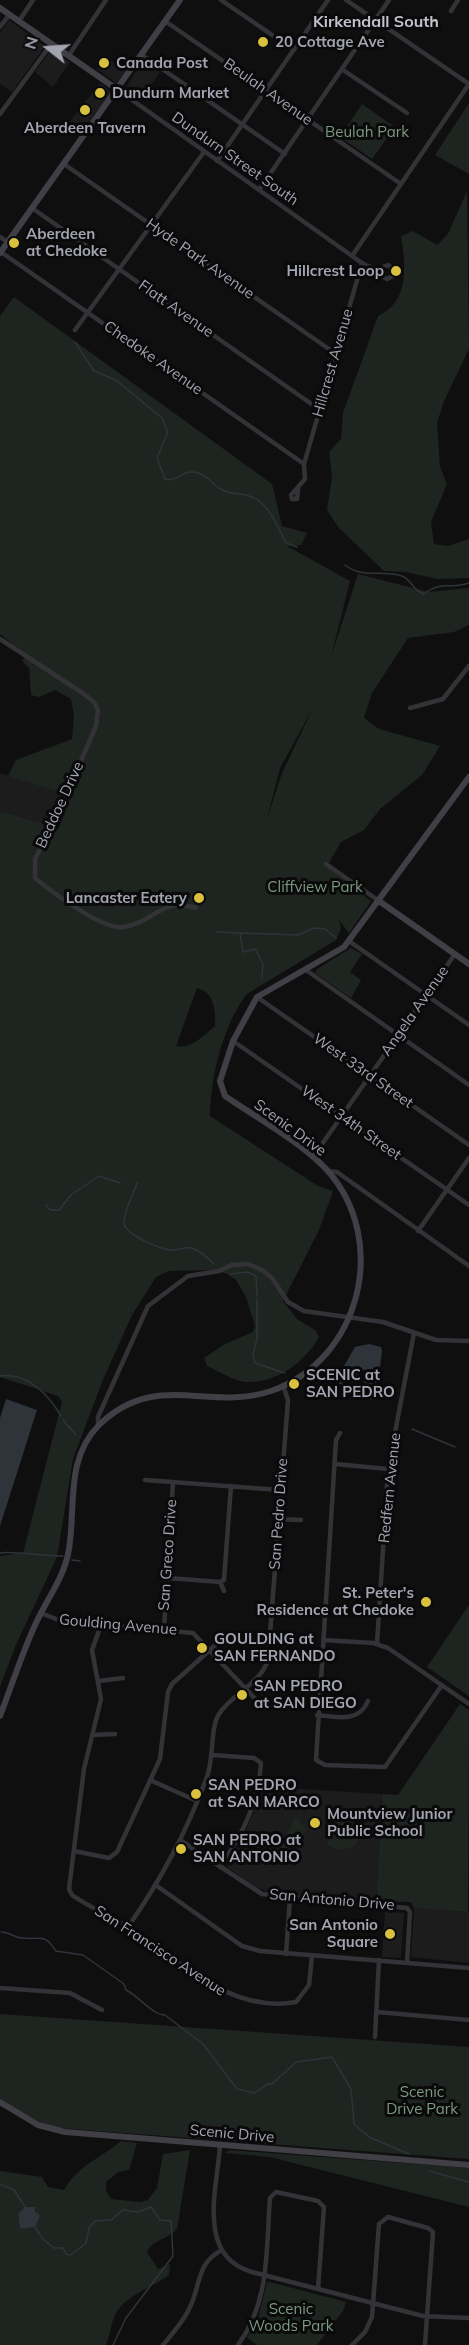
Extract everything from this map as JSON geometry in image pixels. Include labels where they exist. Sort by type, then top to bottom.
[{"type":"street","points":[[19,21],[33,0]]},
{"type":"street","points":[[69,55],[106,0]]},
{"type":"street","points":[[1,252],[180,0]]},
{"type":"street","points":[[221,0],[294,50]]},
{"type":"street","points":[[217,161],[328,0]]},
{"type":"street","points":[[346,0],[469,84],[352,256]]},
{"type":"street","points":[[259,190],[389,0]]},
{"type":"street","points":[[451,11],[458,0]]},
{"type":"street","name":"Dundurn Street South","points":[[0,8],[365,265],[387,279],[394,274],[388,265],[377,269],[365,265]]},
{"type":"street","points":[[0,27],[10,14]]},
{"type":"street","name":"Beulah Avenue","points":[[165,21],[401,184]]},
{"type":"street","points":[[0,114],[51,43]]},
{"type":"street","points":[[142,56],[285,154]]},
{"type":"street","points":[[343,70],[407,113]]},
{"type":"street","points":[[75,330],[204,152]]},
{"type":"street","name":"Hyde Park Avenue","points":[[64,164],[336,354]]},
{"type":"street","name":"Flatt Avenue","points":[[32,208],[320,410]]},
{"type":"street","points":[[0,237],[8,242]]},
{"type":"street","name":"Chedoke Avenue","points":[[1,252],[304,464]]},
{"type":"street","name":"Hillcrest Avenue","points":[[298,489],[305,479],[304,464],[365,265]]},
{"type":"street","name":"Beddoe Drive","points":[[0,639],[84,694],[94,702],[98,710],[93,734],[59,812],[35,859],[35,878],[101,922],[114,927],[132,925],[177,903],[196,908]]},
{"type":"street","points":[[410,708],[443,699],[469,666]]},
{"type":"street","points":[[257,997],[339,951],[349,941],[469,777]]},
{"type":"street","points":[[326,864],[469,964]]},
{"type":"street","points":[[349,941],[469,1025]]},
{"type":"street","name":"Angela Avenue","points":[[313,1157],[455,954]]},
{"type":"street","points":[[306,970],[469,1085]]},
{"type":"street","name":"Scenic Drive","points":[[0,1716],[41,1613],[67,1560],[74,1474],[83,1448],[98,1426],[122,1407],[150,1396],[166,1394],[232,1397],[254,1395],[283,1385],[320,1359],[351,1317],[359,1288],[362,1254],[355,1220],[340,1188],[313,1157],[222,1092],[220,1081],[233,1041],[257,997]]},
{"type":"street","name":"West 33rd Street","points":[[257,997],[469,1145]]},
{"type":"street","name":"West 34th Street","points":[[233,1041],[469,1205]]},
{"type":"street","points":[[418,1231],[469,1158]]},
{"type":"street","points":[[327,1171],[337,1172],[469,1266]]},
{"type":"street","points":[[340,1188],[346,1184],[355,1185]]},
{"type":"street","points":[[98,1426],[98,1417],[142,1315],[153,1300],[188,1276],[219,1271],[232,1264],[248,1264],[262,1270],[272,1278],[295,1307],[315,1314],[383,1322],[436,1340],[469,1341]]},
{"type":"street","name":"Redfern Avenue","points":[[377,1644],[388,1469],[414,1333]]},
{"type":"street","name":"San Pedro Drive","points":[[128,1927],[157,1886],[197,1801],[213,1755],[217,1718],[266,1666],[288,1400],[283,1385]]},
{"type":"street","points":[[340,1433],[336,1440],[315,1757],[320,1764],[385,1767],[441,1685]]},
{"type":"street","points":[[335,1464],[388,1469]]},
{"type":"street","points":[[145,1480],[280,1490]]},
{"type":"street","name":"San Greco Drive","points":[[164,1629],[173,1482]]},
{"type":"street","points":[[168,1578],[220,1582],[224,1580],[231,1486]]},
{"type":"street","points":[[278,1519],[301,1520]]},
{"type":"street","points":[[220,1582],[224,1591]]},
{"type":"street","name":"Goulding Avenue","points":[[41,1613],[54,1620],[164,1629],[193,1634],[264,1708]]},
{"type":"street","name":"San Francisco Avenue","points":[[102,1625],[92,1650],[101,1699],[83,1778],[69,1889],[72,1895],[128,1927],[222,1991],[246,2000],[296,2002],[309,1985],[312,1956]]},
{"type":"street","points":[[270,1636],[292,1638]]},
{"type":"street","points":[[323,1640],[377,1644],[397,1654],[469,1704]]},
{"type":"street","points":[[74,1851],[109,1858],[115,1855],[162,1752],[168,1692],[172,1684],[220,1641]]},
{"type":"street","points":[[99,1681],[123,1678]]},
{"type":"street","points":[[317,1715],[352,1717],[361,1713],[368,1701]]},
{"type":"street","points":[[92,1734],[115,1734]]},
{"type":"street","points":[[213,1755],[254,1758],[261,1763],[255,1800],[240,1837],[220,1867]]},
{"type":"street","points":[[150,1780],[197,1801]]},
{"type":"street","name":"San Antonio Drive","points":[[180,1840],[254,1890],[290,1898],[407,1908],[410,1912],[406,1963]]},
{"type":"street","points":[[157,1886],[242,1946],[260,1951],[469,1968]]},
{"type":"street","points":[[286,1953],[290,1898]]},
{"type":"street","points":[[375,2037],[379,1960]]},
{"type":"street","points":[[0,1988],[70,1993],[102,2010]]},
{"type":"street","points":[[377,2012],[469,2020]]},
{"type":"street","name":"Scenic Drive","points":[[0,2102],[38,2125],[51,2130],[220,2146],[469,2165]]},
{"type":"street","points":[[220,2146],[214,2227],[220,2251],[238,2267],[428,2317],[469,2319]]},
{"type":"street","points":[[238,2345],[256,2317],[264,2275],[272,2195],[281,2191],[320,2202],[325,2209],[318,2289]]},
{"type":"street","points":[[352,2345],[369,2326],[379,2224],[385,2218],[428,2228],[433,2232],[425,2345]]},
{"type":"street","points":[[163,2345],[189,2310],[201,2270],[210,2258],[220,2251]]},
{"type":"shaded area","points":[[9,20],[45,46],[12,92],[0,84],[0,33]]},
{"type":"shaded area","points":[[51,50],[70,62],[53,87],[35,72]]},
{"type":"shaded area","points":[[105,57],[126,71],[116,83],[97,69]]},
{"type":"shaded area","points":[[142,62],[160,72],[140,101],[125,89]]},
{"type":"shaded area","points":[[100,83],[112,92],[80,133],[68,124]]},
{"type":"shaded area","points":[[0,773],[64,794],[49,825],[0,811]]},
{"type":"shaded area","points":[[369,1344],[381,1347],[382,1351],[377,1390],[371,1401],[364,1386],[365,1369],[347,1386],[339,1384],[337,1378],[355,1347]]},
{"type":"shaded area","points":[[6,1399],[37,1410],[0,1526],[0,1418]]},
{"type":"shaded area","name":"Mountview Junior Public School","points":[[284,1788],[382,1794],[376,1901],[271,1893],[254,1886],[227,1867],[240,1844],[262,1792],[284,1794]]},
{"type":"shaded area","points":[[414,1908],[469,1912],[469,1963],[411,1957]]},
{"type":"shaded area","name":"San Antonio Square","points":[[385,1912],[404,1913],[401,1958],[382,1957]]},
{"type":"shaded area","points":[[25,2207],[36,2207],[35,2211],[40,2216],[35,2227],[20,2229],[18,2214]]},
{"type":"green space","points":[[469,103],[469,174],[435,155]]},
{"type":"green space","name":"Beulah Park","points":[[362,104],[395,127],[372,159],[340,137]]},
{"type":"green space","points":[[467,191],[469,349],[444,401],[437,423],[440,467],[447,484],[431,522],[434,544],[448,546],[469,539],[469,578],[438,579],[405,572],[384,571],[339,528],[327,510],[332,477],[329,452],[341,439],[343,413],[378,316],[388,310],[400,292],[404,271],[401,236],[413,231],[437,245],[448,234]]},
{"type":"green space","name":"Cliffview Park","points":[[14,297],[272,484],[282,526],[307,533],[301,545],[287,546],[350,581],[331,657],[358,574],[429,592],[469,588],[469,625],[454,632],[408,638],[372,693],[364,718],[379,729],[440,746],[422,775],[380,809],[364,830],[341,842],[327,866],[371,901],[349,933],[339,920],[341,929],[336,940],[247,994],[231,1021],[219,1052],[210,1116],[318,1186],[333,1191],[319,1230],[283,1301],[297,1319],[315,1330],[319,1337],[298,1362],[279,1375],[257,1382],[236,1380],[207,1366],[204,1358],[225,1344],[253,1332],[255,1326],[246,1297],[236,1280],[214,1270],[169,1271],[156,1277],[132,1315],[102,1382],[73,1459],[57,1557],[15,1647],[0,1687],[0,1556],[23,1553],[62,1402],[58,1396],[0,1377],[0,811],[59,828],[79,773],[75,770],[64,794],[8,776],[16,760],[72,739],[74,716],[71,699],[55,690],[39,697],[31,695],[29,668],[22,661],[26,655],[0,634],[0,316]],"holes":[[[313,708],[282,773],[267,819],[280,768]],[[197,988],[203,990],[213,1003],[215,1026],[192,1044],[176,1046]]]},
{"type":"green space","points":[[351,948],[362,954],[350,972],[361,980],[351,998],[315,973],[317,969]]},
{"type":"green space","points":[[469,1605],[469,1696],[427,1667]]},
{"type":"green space","points":[[460,1704],[469,1710],[468,1912],[414,1908],[411,1902],[376,1901],[382,1794],[398,1795]]},
{"type":"green space","points":[[295,1816],[307,1829],[295,1856],[266,1856],[252,1863],[260,1843],[259,1850],[278,1855]]},
{"type":"green space","points":[[339,1818],[363,1830],[358,1841],[350,1848],[339,1849],[327,1845],[335,1820]]},
{"type":"green space","name":"Scenic Drive Park","points":[[0,2014],[469,2047],[469,2159],[58,2128],[30,2119],[0,2098]]},
{"type":"green space","points":[[121,2141],[137,2143],[129,2170],[118,2172],[106,2182],[106,2191],[111,2199],[140,2202],[148,2200],[157,2188],[163,2154],[190,2150],[177,2229],[153,2244],[147,2252],[158,2269],[170,2264],[169,2275],[133,2296],[120,2307],[114,2317],[106,2345],[0,2345],[0,2171],[42,2177],[48,2187],[64,2190],[76,2174]],"holes":[[[36,2207],[35,2227],[20,2229],[18,2214]]]},
{"type":"green space","points":[[229,2150],[469,2168],[469,2207],[270,2157],[225,2153]]},
{"type":"green space","name":"Scenic Woods Park","points":[[267,2282],[346,2302],[343,2311],[317,2345],[257,2345],[247,2337],[258,2319]]},
{"type":"waterway","points":[[75,342],[94,371],[116,380],[162,418],[168,432],[157,458],[165,479],[169,480],[187,472],[196,472],[219,488],[256,499],[272,515],[286,543],[297,547]]},
{"type":"waterway","points":[[345,565],[358,572],[402,576],[424,594],[436,587],[469,583]]},
{"type":"waterway","points":[[240,933],[298,935],[314,928],[325,929],[336,938]]},
{"type":"waterway","points":[[217,932],[240,933],[243,952],[255,949],[263,964],[262,978]]},
{"type":"waterway","points":[[46,1205],[50,1210],[59,1210],[71,1195],[99,1176],[120,1183]]},
{"type":"waterway","points":[[137,1183],[125,1214],[126,1228],[137,1237],[161,1247],[172,1250],[195,1249],[214,1264]]},
{"type":"waterway","points":[[231,1274],[247,1272],[256,1276],[257,1296]]},
{"type":"waterway","points":[[257,1300],[257,1339],[253,1354],[255,1363],[285,1373]]},
{"type":"waterway","points":[[0,1376],[19,1377],[36,1386],[61,1416]]},
{"type":"waterway","points":[[63,1420],[76,1435]]},
{"type":"waterway","points":[[412,1429],[455,1447]]},
{"type":"waterway","points":[[0,1553],[63,1556]]},
{"type":"waterway","points":[[72,1560],[80,1561]]},
{"type":"waterway","points":[[1,1932],[20,1938],[42,1938],[56,1951],[83,1955],[124,1984],[126,1990],[151,2009],[165,2015],[203,2044],[237,2089],[254,2093],[272,2084],[296,2062],[332,2057],[351,2089],[354,2124],[369,2137],[409,2154]]},
{"type":"waterway","points":[[429,2171],[469,2182]]},
{"type":"waterway","points":[[0,2184],[14,2190],[25,2207]]},
{"type":"waterway","points":[[35,2227],[43,2239],[54,2248],[63,2248],[66,2254],[71,2255],[86,2243],[89,2228],[95,2221],[111,2220],[123,2210],[138,2212],[151,2207],[160,2220],[171,2221],[173,2256],[126,2318],[113,2345]]},
{"type":"place","name":"20 Cottage Ave","points":[[263,42]]},
{"type":"place","name":"Canada Post","points":[[104,63]]},
{"type":"place","name":"Dundurn Market","points":[[100,93]]},
{"type":"place","name":"Aberdeen Tavern","points":[[85,110]]},
{"type":"place","name":"Aberdeen at Chedoke","points":[[14,243]]},
{"type":"place","name":"Hillcrest Loop","points":[[396,271]]},
{"type":"place","name":"Lancaster Eatery","points":[[199,898]]},
{"type":"place","name":"SCENIC at SAN PEDRO","points":[[294,1384]]},
{"type":"place","name":"St. Peter's Residence at Chedoke","points":[[426,1602]]},
{"type":"place","name":"GOULDING at SAN FERNANDO","points":[[202,1648]]},
{"type":"place","name":"SAN PEDRO at SAN DIEGO","points":[[242,1695]]},
{"type":"place","name":"SAN PEDRO at SAN MARCO","points":[[196,1794]]},
{"type":"place","name":"Mountview Junior Public School","points":[[315,1823]]},
{"type":"place","name":"SAN PEDRO at SAN ANTONIO","points":[[181,1849]]},
{"type":"place","name":"San Antonio Square","points":[[390,1934]]},
{"type":"district","name":"Kirkendall South","points":[[376,22]]}]
